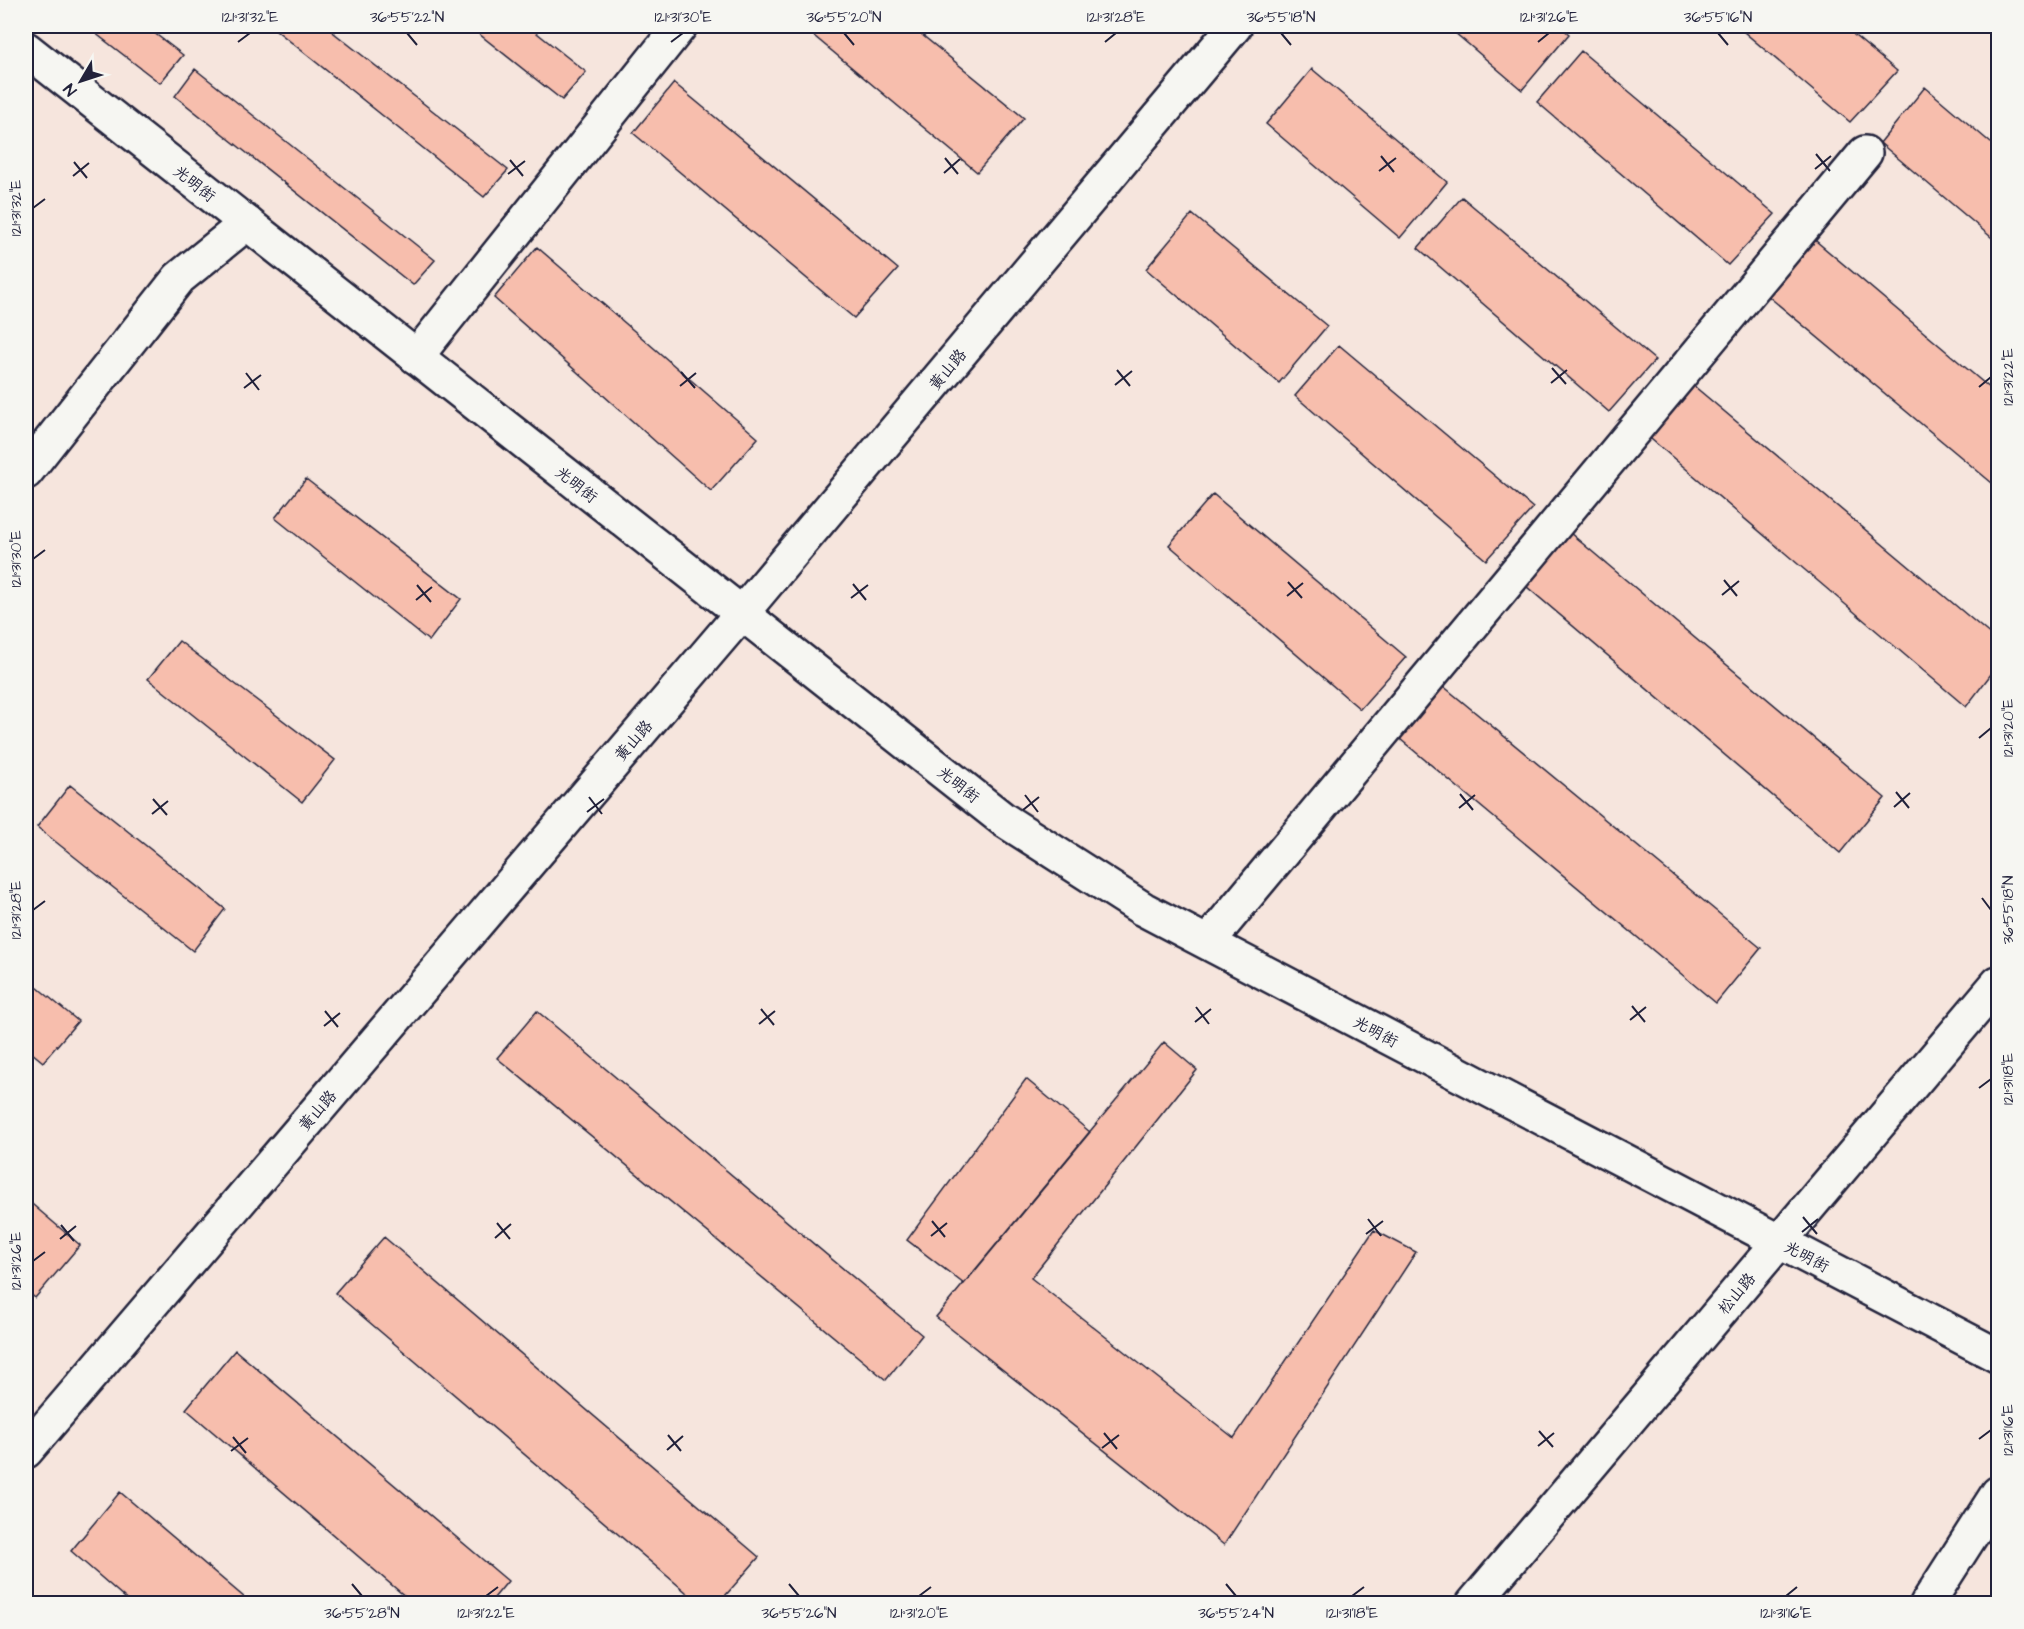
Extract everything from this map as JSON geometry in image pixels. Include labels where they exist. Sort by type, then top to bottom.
[{"type":"street","points":[[416,357],[680,26]]},
{"type":"street","name":"黄山路","points":[[26,1451],[741,614],[1235,26]]},
{"type":"street","name":"光明街","points":[[26,49],[1004,820],[1143,909],[1998,1356]]},
{"type":"street","points":[[1208,942],[1865,153]]},
{"type":"street","points":[[26,472],[179,278],[246,224]]},
{"type":"street","name":"松山路","points":[[1473,1604],[1998,982]]},
{"type":"street","points":[[1928,1604],[1998,1492]]},
{"type":"building","points":[[86,26],[145,26],[183,55],[160,83]]},
{"type":"building","points":[[271,26],[325,26],[508,170],[484,197]]},
{"type":"building","points":[[469,26],[528,26],[586,72],[562,100]]},
{"type":"building","points":[[802,26],[911,26],[1024,118],[977,172]]},
{"type":"building","points":[[1447,26],[1560,26],[1569,34],[1522,90]]},
{"type":"building","points":[[1737,26],[1843,26],[1897,71],[1850,122]]},
{"type":"building","points":[[1581,51],[1775,214],[1728,265],[1537,102]]},
{"type":"building","points":[[195,69],[435,260],[413,285],[175,96]]},
{"type":"building","points":[[1312,69],[1447,182],[1400,238],[1266,124]]},
{"type":"building","points":[[674,83],[898,269],[854,318],[633,133]]},
{"type":"building","points":[[1925,87],[1998,149],[1998,243],[1880,143]]},
{"type":"building","points":[[1462,197],[1655,360],[1609,412],[1418,248]]},
{"type":"building","points":[[1192,214],[1327,326],[1279,383],[1146,269]]},
{"type":"building","points":[[1803,230],[1998,395],[1998,488],[1756,286]]},
{"type":"building","points":[[537,247],[758,438],[711,491],[494,298]]},
{"type":"building","points":[[1339,345],[1533,508],[1486,560],[1295,396]]},
{"type":"building","points":[[1682,376],[1998,641],[1998,665],[1966,707],[1638,428]]},
{"type":"building","points":[[306,479],[461,599],[429,641],[275,518]]},
{"type":"building","points":[[1213,494],[1406,657],[1360,709],[1169,545]]},
{"type":"building","points":[[1557,522],[1885,798],[1840,853],[1513,575]]},
{"type":"building","points":[[179,641],[335,760],[302,802],[148,679]]},
{"type":"building","points":[[1431,676],[1761,948],[1716,1003],[1388,729]]},
{"type":"building","points":[[70,785],[225,909],[193,951],[37,827]]},
{"type":"building","points":[[26,978],[78,1021],[43,1062],[26,1048]]},
{"type":"building","points":[[537,1011],[922,1335],[886,1380],[497,1058]]},
{"type":"building","points":[[1164,1042],[1197,1070],[1031,1278],[1234,1438],[1374,1230],[1416,1252],[1224,1545],[936,1317]]},
{"type":"building","points":[[1026,1079],[1090,1132],[964,1284],[907,1240]]},
{"type":"building","points":[[26,1199],[80,1245],[35,1298],[26,1290]]},
{"type":"building","points":[[384,1237],[759,1557],[718,1604],[700,1604],[335,1293]]},
{"type":"building","points":[[235,1350],[508,1581],[489,1604],[414,1604],[186,1409]]},
{"type":"building","points":[[120,1492],[252,1604],[132,1604],[71,1551]]}]
